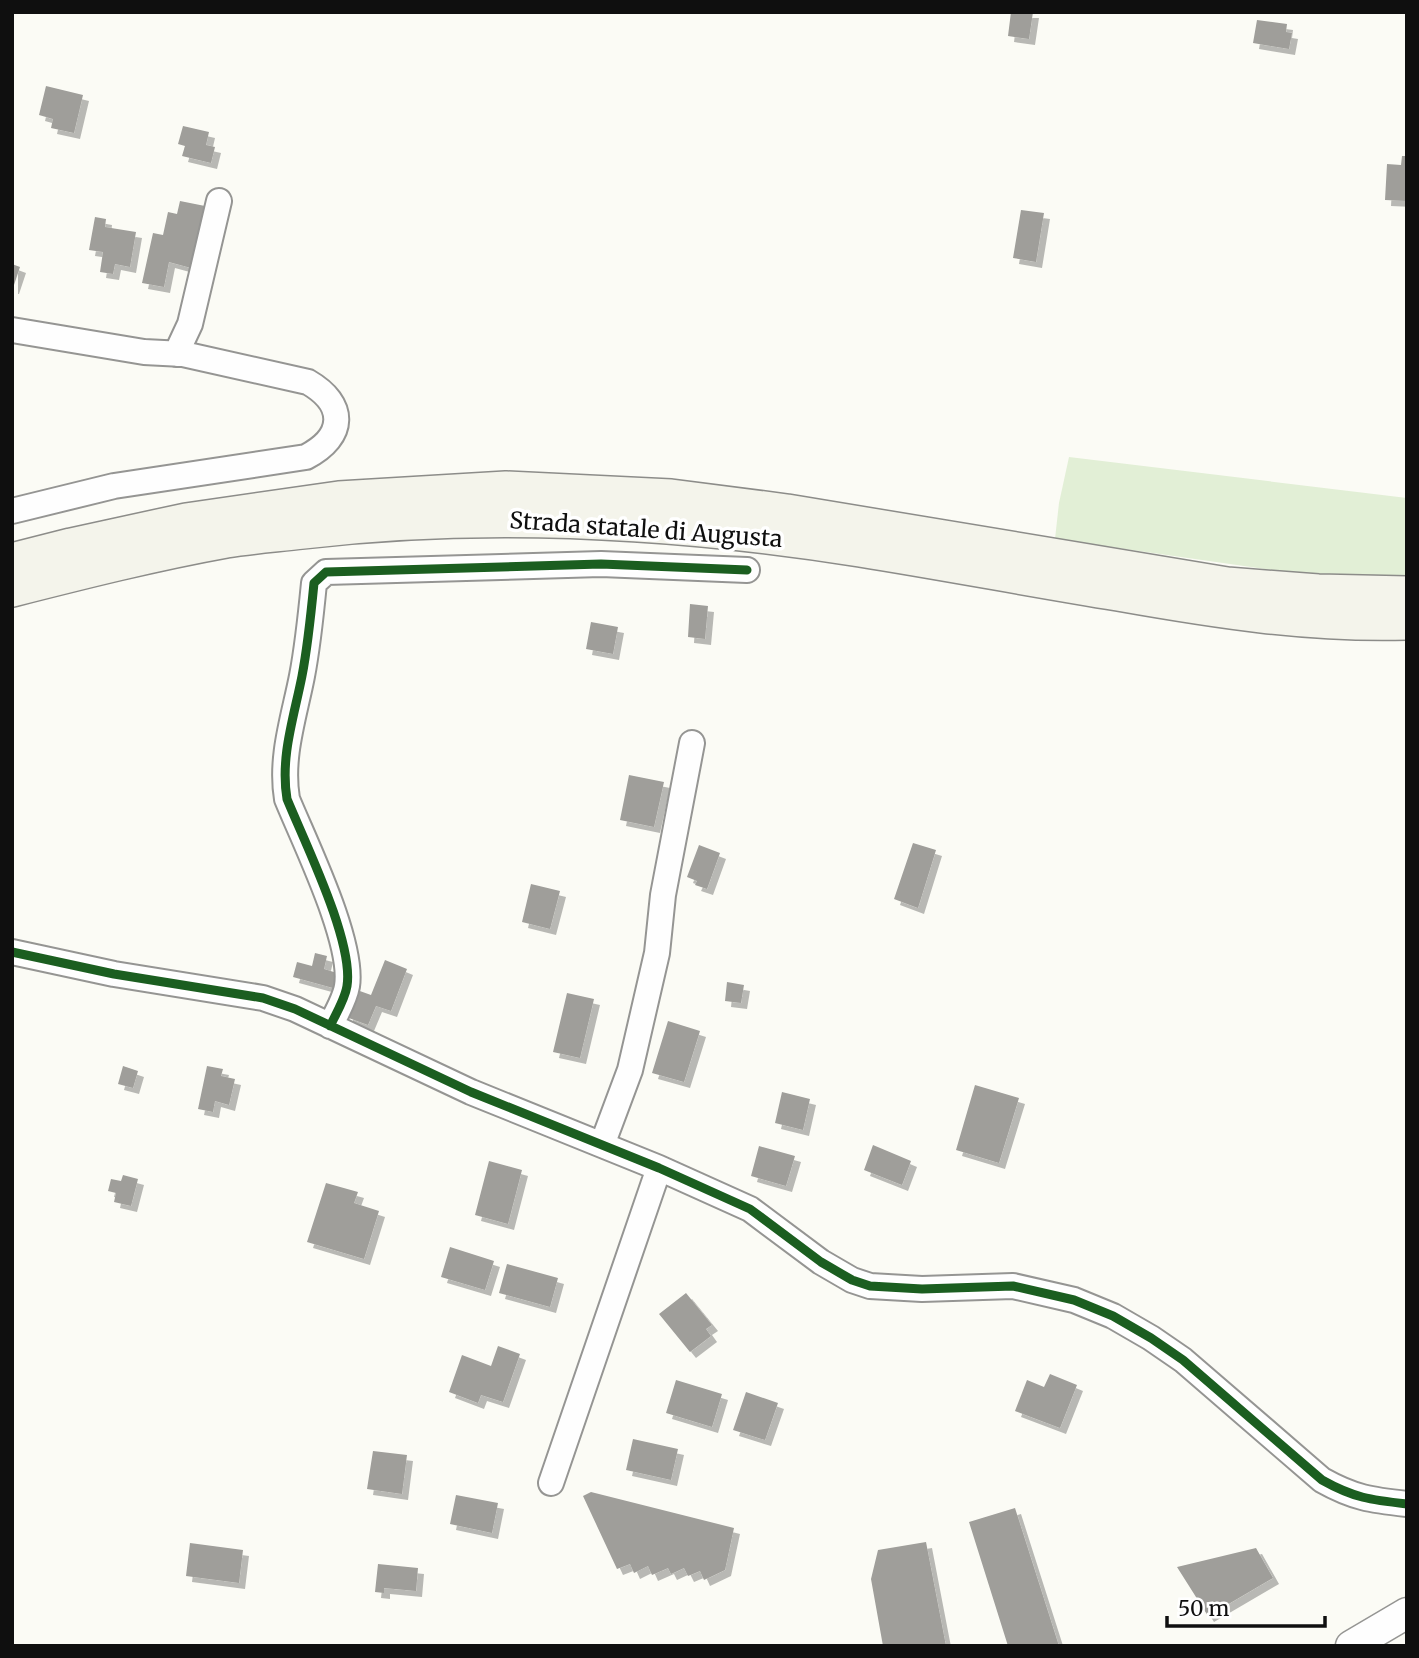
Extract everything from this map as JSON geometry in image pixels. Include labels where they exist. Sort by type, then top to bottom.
[{"type":"main road","name":"Strada statale di Augusta","points":[[12,561],[186,521],[339,499],[506,489],[671,497],[788,512],[1227,585],[1318,592],[1407,594]]},
{"type":"main road","name":"Strada statale di Augusta","points":[[12,589],[93,568],[228,540],[353,525],[450,519],[563,519],[727,530],[860,549],[1225,612],[1323,620],[1407,622]]},
{"type":"street","points":[[176,354],[190,324],[219,201]]},
{"type":"street","points":[[12,330],[144,352],[176,354],[308,382],[325,391],[336,408],[335,426],[328,441],[320,450],[306,457],[114,486],[12,511]]},
{"type":"street","points":[[330,1026],[347,988],[348,972],[340,930],[287,799],[284,776],[285,753],[309,635],[314,583],[326,572],[601,564],[747,570]]},
{"type":"street","points":[[602,1145],[630,1070],[657,953],[663,895],[692,743]]},
{"type":"street","points":[[12,953],[114,974],[263,998],[295,1009],[471,1092],[659,1167],[750,1209],[821,1262],[852,1280],[870,1286],[922,1289],[1013,1286],[1074,1300],[1113,1316],[1183,1360],[1322,1480],[1347,1494],[1407,1504]]},
{"type":"street","points":[[551,1483],[659,1167]]},
{"type":"street","points":[[1351,1646],[1407,1613]]},
{"type":"green space","points":[[1069,457],[1407,498],[1407,577],[1313,576],[1055,539],[1059,503]]},
{"type":"building","points":[[1011,12],[1033,12],[1029,39],[1008,36]]},
{"type":"building","points":[[1257,20],[1287,24],[1286,32],[1292,33],[1289,49],[1253,43]]},
{"type":"building","points":[[46,86],[83,95],[74,133],[51,128],[53,119],[39,115]]},
{"type":"building","points":[[183,126],[209,132],[206,145],[215,147],[211,163],[182,156],[185,146],[178,144]]},
{"type":"building","points":[[1402,156],[1407,156],[1407,201],[1385,200],[1387,164],[1401,165]]},
{"type":"building","points":[[180,201],[205,206],[191,268],[169,262],[164,287],[142,283],[153,233],[163,235],[168,212],[177,214]]},
{"type":"building","points":[[1021,210],[1044,213],[1036,262],[1013,258]]},
{"type":"building","points":[[95,217],[106,219],[105,227],[136,232],[130,267],[115,264],[113,274],[100,272],[103,252],[89,250]]},
{"type":"building","points":[[12,264],[20,267],[13,288],[12,288]]},
{"type":"building","points":[[690,604],[708,606],[705,639],[688,637]]},
{"type":"building","points":[[591,622],[618,627],[613,654],[586,649]]},
{"type":"building","points":[[629,775],[664,782],[654,827],[620,820]]},
{"type":"building","points":[[913,843],[936,850],[918,908],[894,899]]},
{"type":"building","points":[[699,845],[720,853],[707,889],[695,885],[697,881],[687,877]]},
{"type":"building","points":[[531,884],[560,891],[550,929],[522,922]]},
{"type":"building","points":[[315,953],[327,956],[324,969],[337,973],[333,988],[293,977],[297,962],[312,966]]},
{"type":"building","points":[[385,960],[407,969],[391,1011],[376,1006],[368,1025],[346,1017],[357,990],[371,995]]},
{"type":"building","points":[[727,982],[744,985],[741,1003],[725,1001]]},
{"type":"building","points":[[567,993],[594,999],[580,1058],[553,1052]]},
{"type":"building","points":[[668,1021],[700,1031],[684,1082],[652,1073]]},
{"type":"building","points":[[123,1066],[138,1071],[133,1088],[118,1084]]},
{"type":"building","points":[[207,1066],[223,1069],[221,1076],[235,1079],[229,1105],[215,1101],[213,1112],[198,1109]]},
{"type":"building","points":[[975,1085],[1019,1098],[999,1163],[956,1150]]},
{"type":"building","points":[[782,1092],[810,1099],[803,1130],[775,1123]]},
{"type":"building","points":[[873,1145],[911,1161],[902,1185],[864,1170]]},
{"type":"building","points":[[759,1146],[795,1156],[786,1186],[751,1176]]},
{"type":"building","points":[[489,1161],[522,1170],[508,1224],[475,1215]]},
{"type":"building","points":[[123,1175],[138,1179],[131,1206],[114,1202],[116,1193],[108,1191],[111,1179],[121,1181]]},
{"type":"building","points":[[326,1183],[358,1192],[354,1203],[379,1211],[364,1259],[307,1242]]},
{"type":"building","points":[[450,1247],[494,1261],[485,1290],[441,1277]]},
{"type":"building","points":[[507,1264],[558,1278],[550,1307],[499,1293]]},
{"type":"building","points":[[686,1293],[712,1325],[706,1329],[711,1336],[690,1352],[659,1314]]},
{"type":"building","points":[[498,1346],[520,1354],[503,1402],[481,1395],[478,1403],[449,1392],[462,1355],[491,1366]]},
{"type":"building","points":[[1050,1374],[1077,1385],[1060,1428],[1015,1411],[1027,1380],[1044,1387]]},
{"type":"building","points":[[676,1380],[722,1394],[712,1427],[666,1413]]},
{"type":"building","points":[[746,1392],[778,1403],[765,1440],[733,1430]]},
{"type":"building","points":[[633,1439],[678,1449],[671,1480],[626,1470]]},
{"type":"building","points":[[373,1451],[407,1455],[402,1494],[367,1489]]},
{"type":"building","points":[[591,1492],[734,1528],[725,1570],[704,1580],[700,1571],[688,1576],[684,1568],[671,1574],[668,1568],[652,1575],[648,1566],[634,1573],[630,1564],[617,1569],[583,1496]]},
{"type":"building","points":[[456,1495],[498,1503],[492,1533],[450,1524]]},
{"type":"building","points":[[1015,1508],[1059,1646],[1008,1646],[969,1522]]},
{"type":"building","points":[[926,1542],[946,1646],[883,1646],[871,1579],[878,1550]]},
{"type":"building","points":[[190,1543],[243,1550],[239,1583],[186,1576]]},
{"type":"building","points":[[1256,1548],[1273,1578],[1208,1616],[1177,1567]]},
{"type":"building","points":[[378,1564],[418,1568],[416,1591],[384,1588],[384,1593],[375,1592]]},
{"type":"cycle path","points":[[330,1026],[347,986],[343,944],[326,892],[287,799],[285,783],[287,752],[304,664],[314,583],[326,572],[601,564],[747,570]]},
{"type":"cycle path","points":[[12,952],[114,974],[263,998],[295,1009],[471,1092],[659,1168],[750,1209],[821,1262],[852,1280],[870,1286],[922,1289],[1013,1286],[1074,1300],[1113,1316],[1183,1360],[1322,1480],[1363,1497],[1407,1504]]}]
